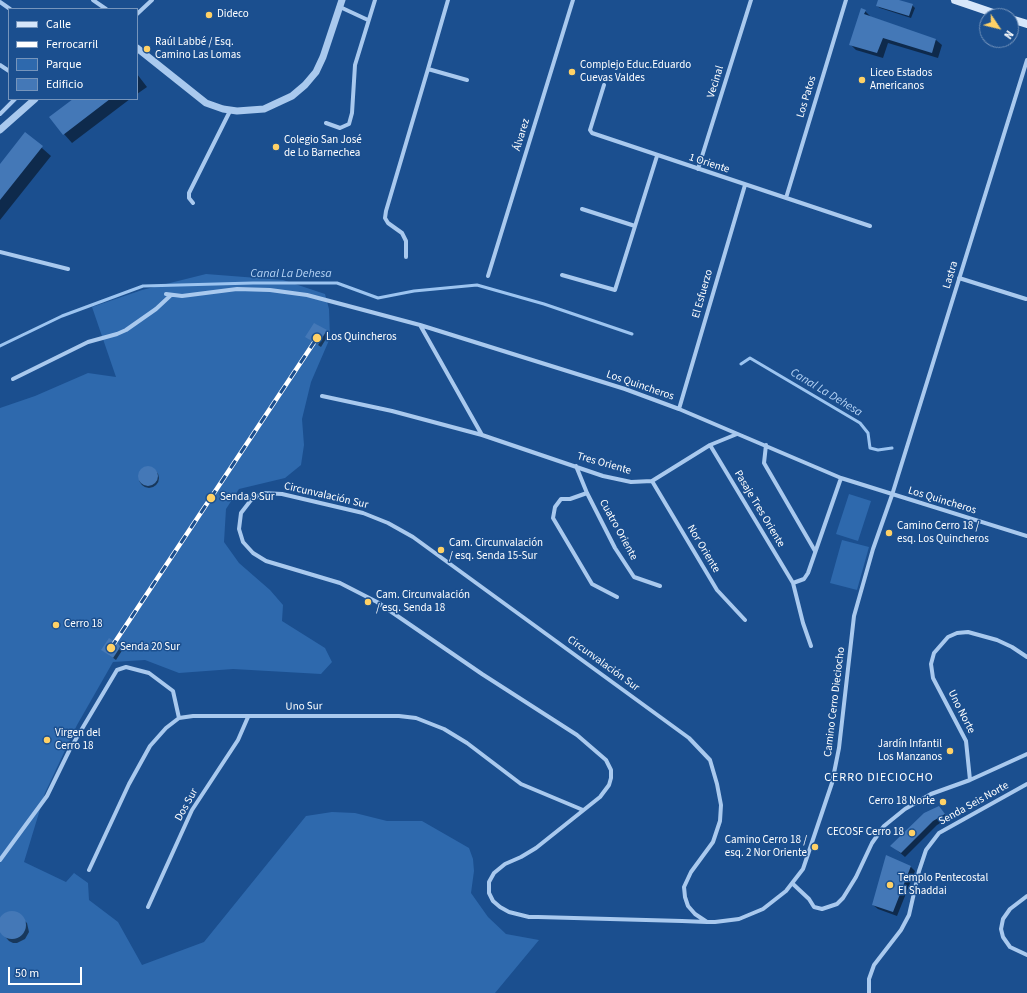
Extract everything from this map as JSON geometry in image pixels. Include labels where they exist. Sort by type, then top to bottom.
[{"type":"main road","points":[[955,0],[979,8]]},
{"type":"street","points":[[93,0],[105,8]]},
{"type":"street","points":[[138,13],[152,0]]},
{"type":"street","points":[[326,123],[340,128],[349,124],[352,113],[355,65],[375,0]]},
{"type":"street","points":[[406,257],[406,240],[402,233],[388,223],[385,218],[386,211],[448,0]]},
{"type":"street","name":"Álvarez","points":[[488,276],[573,0]]},
{"type":"street","name":"Vecinal","points":[[698,169],[751,0]]},
{"type":"street","name":"Los Patos","points":[[786,198],[846,0]]},
{"type":"street","points":[[0,2],[9,8]]},
{"type":"street","points":[[138,49],[200,100],[230,111],[250,111],[271,107],[292,96],[305,85],[316,72],[323,57],[341,3],[368,20]]},
{"type":"street","points":[[99,4],[101,8]]},
{"type":"street","name":"Lastra","points":[[892,495],[1027,60]]},
{"type":"street","points":[[0,65],[8,71]]},
{"type":"street","points":[[428,69],[467,80]]},
{"type":"street","name":"1 Oriente","points":[[604,85],[590,130],[592,133],[870,226]]},
{"type":"street","points":[[0,114],[14,100]]},
{"type":"street","points":[[0,130],[34,100]]},
{"type":"street","points":[[193,203],[189,198],[189,193],[230,111]]},
{"type":"street","points":[[562,275],[615,290],[657,156]]},
{"type":"street","name":"El Esfuerzo","points":[[679,409],[745,185]]},
{"type":"street","points":[[582,209],[635,226]]},
{"type":"street","points":[[0,252],[68,269]]},
{"type":"street","points":[[959,278],[1026,299]]},
{"type":"street","name":"Los Quincheros","points":[[13,379],[88,342],[126,330],[156,308],[169,294],[182,296],[237,289],[270,290],[314,296],[420,325],[625,389],[679,409],[841,478],[1027,536]]},
{"type":"street","points":[[420,325],[482,435]]},
{"type":"street","name":"Tres Oriente","points":[[322,396],[392,411],[482,435],[603,476],[631,482],[652,481],[710,445],[737,434]]},
{"type":"street","name":"Pasaje Tres Oriente","points":[[710,445],[793,583],[803,623],[811,646]]},
{"type":"street","points":[[766,446],[764,463],[815,551]]},
{"type":"street","name":"Cuatro Oriente","points":[[576,466],[587,493],[615,548],[634,577],[660,586]]},
{"type":"street","points":[[793,583],[804,579],[808,573],[841,478]]},
{"type":"street","name":"Nor Oriente","points":[[652,481],[717,590],[745,620]]},
{"type":"street","name":"Circunvalación Sur","points":[[263,493],[282,494],[363,513],[400,529],[690,738],[710,760],[721,805],[720,821],[713,842],[691,872],[684,887],[688,906],[695,914],[707,922],[529,916],[509,912],[496,904],[490,898],[488,885],[497,869],[532,851],[600,797],[611,778],[611,770],[606,760],[598,751],[577,735],[482,674],[372,599],[340,583],[266,561],[253,553],[243,542],[239,529],[242,513],[251,500],[263,493]]},
{"type":"street","points":[[587,493],[570,499],[561,499],[555,507],[553,518],[592,584],[618,597]]},
{"type":"street","name":"Camino Cerro Dieciocho","points":[[707,922],[731,921],[751,915],[771,904],[793,884],[806,862],[834,773],[849,673],[854,616],[873,549],[892,495]]},
{"type":"street","name":"Uno Norte","points":[[970,780],[966,741],[933,678],[931,664],[934,653],[945,639],[957,633],[974,633],[989,637],[1012,647],[1027,657]]},
{"type":"street","points":[[0,860],[46,796],[70,749],[117,670],[126,667],[149,673],[173,691],[179,718],[166,728],[150,746],[129,784],[89,870]]},
{"type":"street","name":"Uno Sur","points":[[179,718],[193,716],[399,716],[416,718],[444,729],[521,784],[583,810]]},
{"type":"street","name":"Dos Sur","points":[[148,907],[192,810],[238,740],[248,717]]},
{"type":"street","points":[[793,884],[809,898],[814,907],[822,909],[837,904],[846,893],[872,843],[884,826],[905,809],[931,794],[970,780],[1027,754]]},
{"type":"street","name":"Senda Seis Norte","points":[[869,993],[869,979],[874,965],[901,930],[909,915],[919,871],[926,850],[939,833],[1027,784]]},
{"type":"street","points":[[1027,896],[1010,909],[1003,919],[1001,929],[1003,938],[1010,947],[1027,955]]},
{"type":"green space","points":[[206,274],[283,280],[325,294],[329,309],[330,338],[311,382],[302,419],[304,445],[301,465],[285,478],[239,489],[226,509],[224,542],[239,563],[270,590],[283,605],[282,621],[325,648],[332,662],[321,674],[233,669],[179,673],[145,660],[113,662],[77,725],[45,793],[24,862],[66,882],[74,873],[88,883],[89,900],[118,922],[142,965],[204,942],[306,816],[332,812],[355,813],[387,821],[422,821],[469,848],[473,859],[474,871],[471,893],[488,917],[506,934],[539,940],[495,993],[0,993],[0,408],[35,396],[88,373],[116,377],[92,307],[142,290]]},
{"type":"green space","points":[[849,494],[871,501],[858,541],[836,534]]},
{"type":"green space","points":[[842,540],[869,547],[857,590],[830,583]]},
{"type":"building","points":[[878,0],[899,0],[913,4],[909,16],[876,6]]},
{"type":"building","points":[[861,8],[866,10],[864,14],[936,39],[932,53],[883,38],[877,53],[849,45]]},
{"type":"building","points":[[72,100],[109,100],[63,135],[49,117]]},
{"type":"building","points":[[25,132],[43,146],[0,200],[0,164]]},
{"type":"building","points":[[314,323],[327,330],[318,345],[305,337]]},
{"type":"building","points":[[148,466],[155,469],[158,476],[155,483],[148,486],[141,483],[138,476],[141,469]]},
{"type":"building","points":[[109,638],[121,646],[113,658],[101,650]]},
{"type":"building","name":"CECOSF Cerro 18","points":[[939,806],[945,814],[933,821],[901,853],[890,846],[924,813]]},
{"type":"building","name":"Templo Pentecostal El Shaddai","points":[[886,855],[911,866],[893,912],[872,905]]},
{"type":"building","points":[[7,912],[17,912],[22,915],[25,920],[25,930],[22,935],[17,938],[7,938],[2,935],[-1,930],[-1,920],[2,915]]},
{"type":"waterway","name":"Canal La Dehesa","points":[[0,346],[62,316],[143,286],[253,283],[337,283],[378,298],[414,291],[477,285],[544,304],[632,334]]},
{"type":"waterway","name":"Canal La Dehesa","points":[[741,364],[750,358],[860,423],[868,433],[870,448],[878,450],[892,448]]},
{"type":"railway","points":[[111,648],[317,338]]},
{"type":"place","name":"Dideco","points":[[209,15]]},
{"type":"place","name":"Raúl Labbé / Esq. Camino Las Lomas","points":[[147,49]]},
{"type":"place","name":"Complejo Educ.Eduardo Cuevas Valdes","points":[[572,72]]},
{"type":"place","name":"Liceo Estados Americanos","points":[[862,80]]},
{"type":"place","name":"Colegio San José de Lo Barnechea","points":[[276,147]]},
{"type":"place","name":"Los Quincheros","points":[[317,338]]},
{"type":"place","name":"Senda 9 Sur","points":[[211,498]]},
{"type":"place","name":"Camino Cerro 18 / esq. Los Quincheros","points":[[889,533]]},
{"type":"place","name":"Cam. Circunvalación / esq. Senda 15-Sur","points":[[441,550]]},
{"type":"place","name":"Cam. Circunvalación / esq. Senda 18","points":[[368,602]]},
{"type":"place","name":"Cerro 18","points":[[56,625]]},
{"type":"place","name":"Senda 20 Sur","points":[[111,648]]},
{"type":"place","name":"Virgen del Cerro 18","points":[[47,740]]},
{"type":"place","name":"Jardín Infantil Los Manzanos","points":[[950,751]]},
{"type":"place","name":"Cerro 18 Norte","points":[[943,802]]},
{"type":"place","name":"CECOSF Cerro 18","points":[[912,833]]},
{"type":"place","name":"Camino Cerro 18 / esq. 2 Nor Oriente","points":[[815,847]]},
{"type":"place","name":"Templo Pentecostal El Shaddai","points":[[890,885]]},
{"type":"district","name":"CERRO DIECIOCHO","points":[[879,778]]}]
